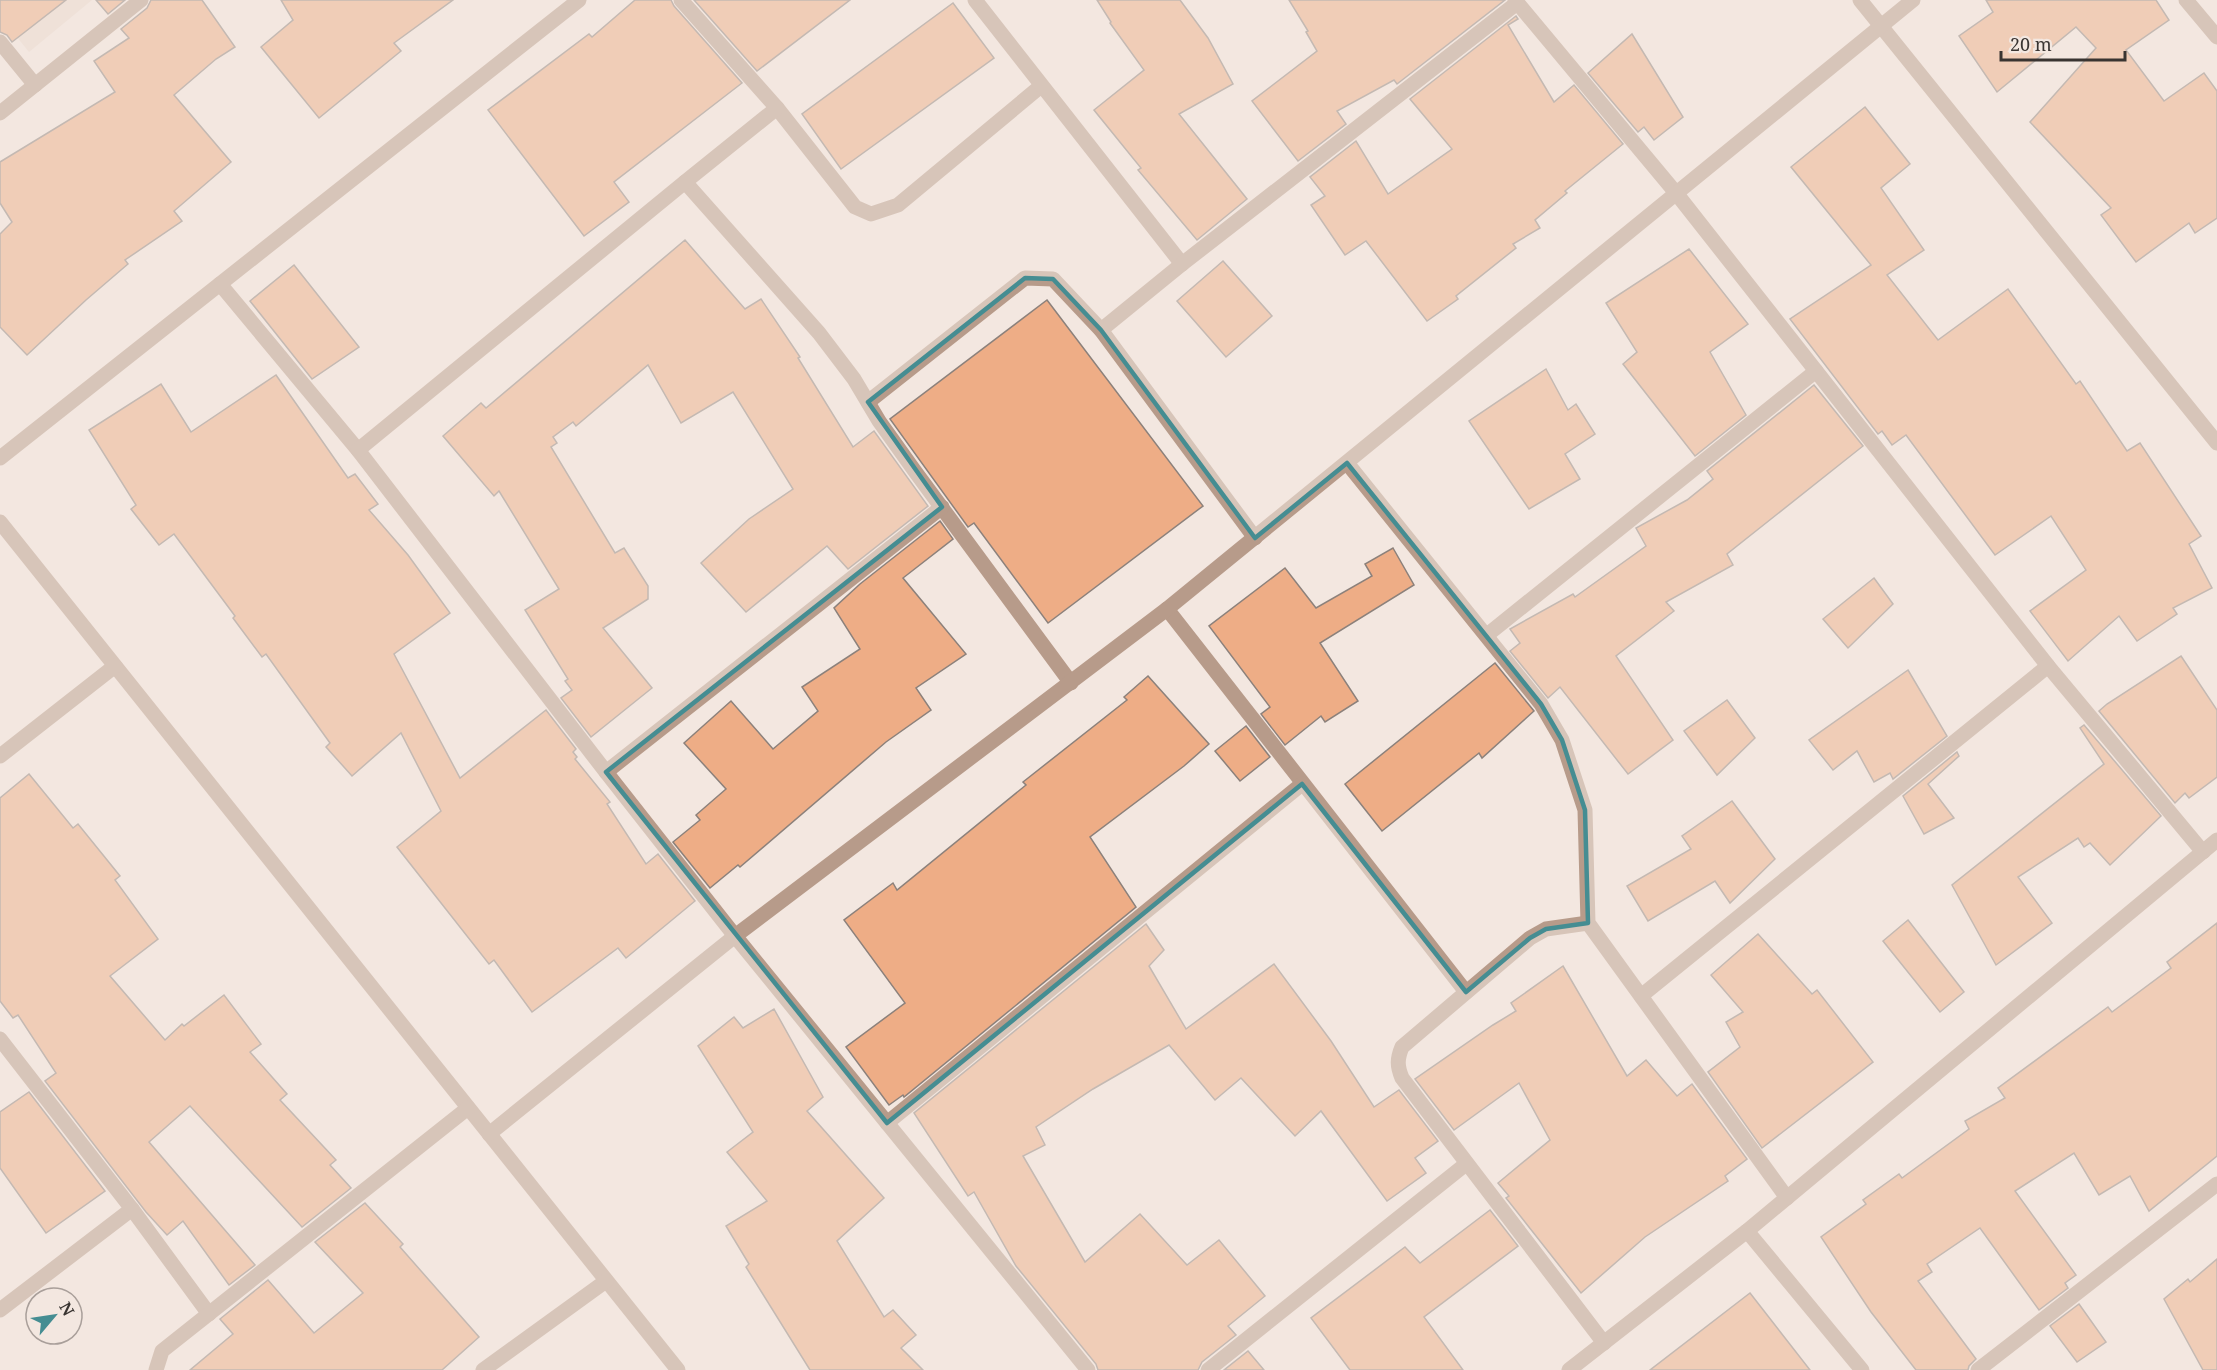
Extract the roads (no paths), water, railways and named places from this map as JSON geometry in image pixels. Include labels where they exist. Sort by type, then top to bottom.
[{"type":"street","points":[[0,113],[141,0]]},
{"type":"street","points":[[0,458],[579,0]]},
{"type":"street","points":[[681,0],[777,108],[855,207],[872,214],[898,205],[1041,86]]},
{"type":"street","points":[[975,0],[1182,264]]},
{"type":"street","points":[[1860,0],[2217,443]]},
{"type":"street","points":[[489,1134],[735,936],[1167,609],[1913,0]]},
{"type":"street","points":[[2186,0],[2217,37]]},
{"type":"street","points":[[1101,330],[1516,2],[1677,193],[2048,666],[2203,852]]},
{"type":"street","points":[[0,42],[35,85]]},
{"type":"street","points":[[358,450],[777,108]]},
{"type":"street","points":[[685,182],[819,333],[854,379],[879,421],[1071,683]]},
{"type":"street","points":[[868,402],[1025,278],[1053,279],[1101,330],[1255,538]]},
{"type":"street","points":[[220,284],[358,450],[735,936],[1088,1370]]},
{"type":"street","points":[[1487,635],[1816,371]]},
{"type":"street","points":[[1347,463],[1541,704],[1562,740],[1585,810],[1588,923],[1788,1198]]},
{"type":"street","points":[[606,772],[942,507]]},
{"type":"street","points":[[0,522],[678,1370]]},
{"type":"street","points":[[1167,609],[1466,992]]},
{"type":"street","points":[[0,756],[115,666]]},
{"type":"street","points":[[1641,996],[2048,666]]},
{"type":"street","points":[[887,1123],[1302,784]]},
{"type":"street","points":[[1569,1370],[1747,1232],[2217,840]]},
{"type":"street","points":[[1588,923],[1546,929],[1530,938],[1402,1047],[1398,1057],[1398,1068],[1402,1078],[1466,1164],[1604,1343]]},
{"type":"street","points":[[0,1040],[132,1209],[209,1314]]},
{"type":"street","points":[[156,1370],[162,1352],[468,1108]]},
{"type":"street","points":[[1208,1370],[1466,1164]]},
{"type":"street","points":[[1978,1370],[2217,1184]]},
{"type":"street","points":[[0,1310],[132,1209]]},
{"type":"street","points":[[1747,1232],[1862,1370]]},
{"type":"street","points":[[483,1370],[606,1281]]}]
